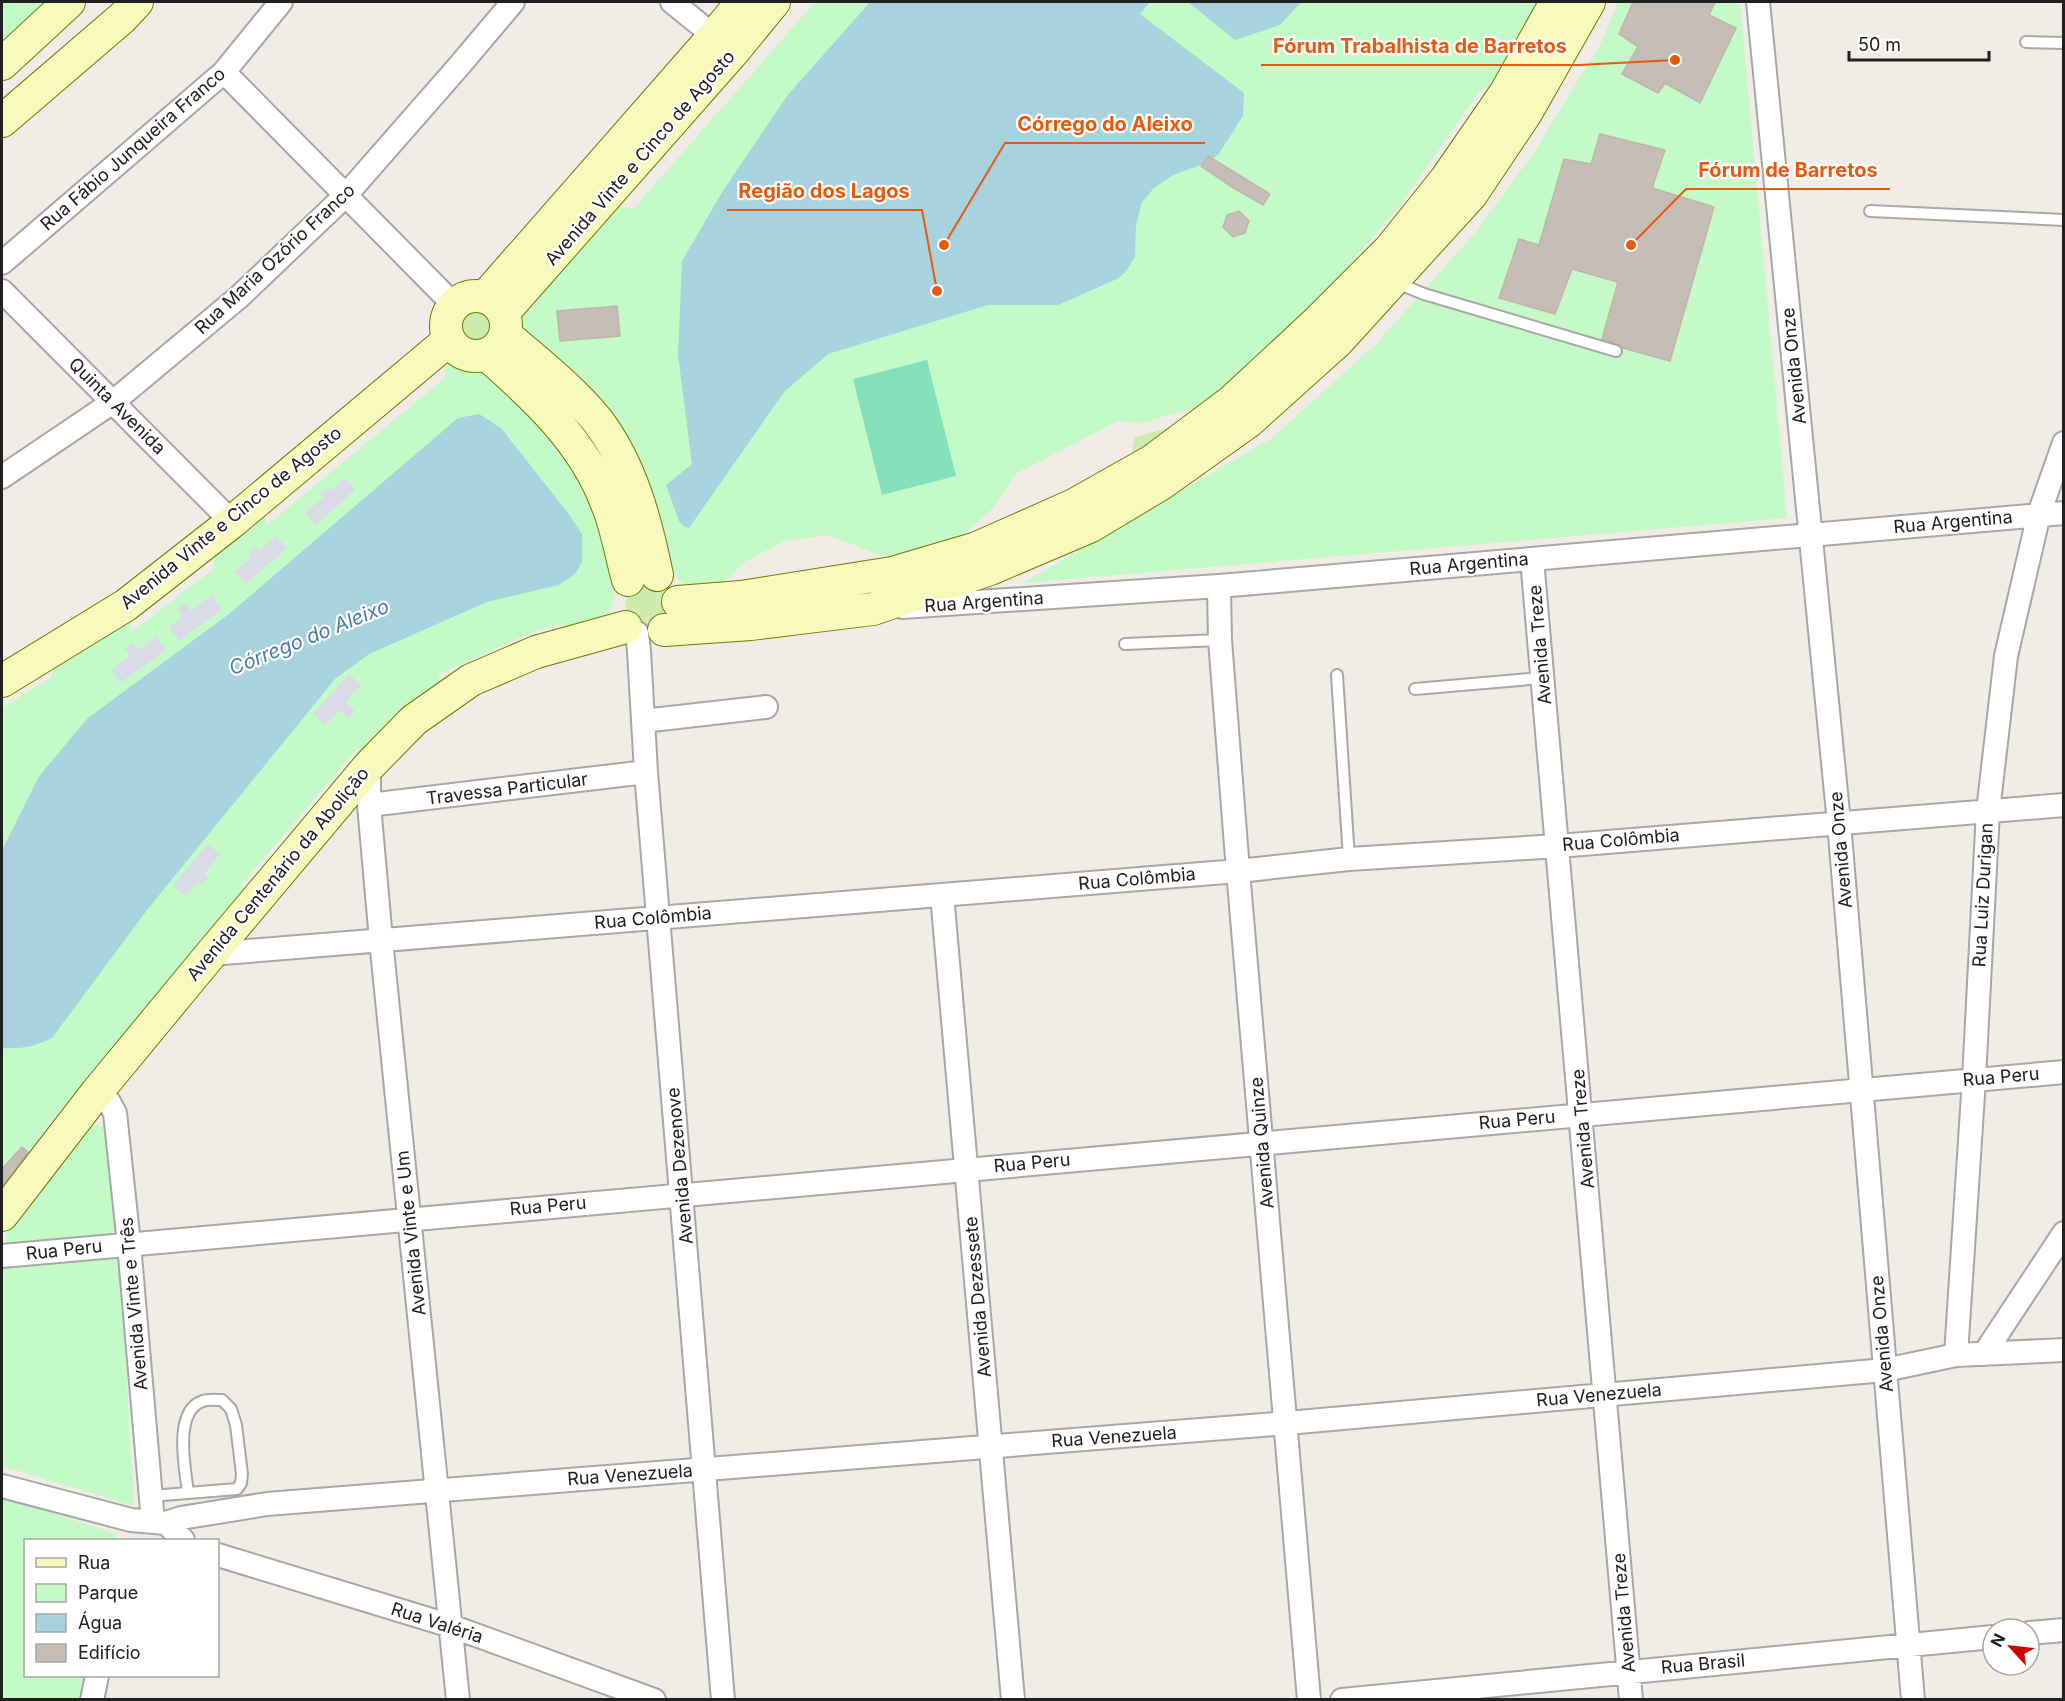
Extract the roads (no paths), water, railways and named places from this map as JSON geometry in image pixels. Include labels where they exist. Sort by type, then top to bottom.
[{"type":"street","points":[[2,64],[69,2]]},
{"type":"street","points":[[2,122],[122,18],[137,2]]},
{"type":"street","name":"Rua Fábio Junqueira Franco","points":[[2,263],[224,72],[282,2]]},
{"type":"street","name":"Rua Maria Ozório Franco","points":[[2,477],[113,402],[239,297],[346,195],[513,2]]},
{"type":"street","points":[[672,2],[724,44]]},
{"type":"street","name":"Avenida Vinte e Cinco de Agosto","points":[[724,44],[742,2]]},
{"type":"street","name":"Avenida Vinte e Cinco de Agosto","points":[[496,325],[724,44],[774,2]]},
{"type":"street","points":[[678,602],[741,597],[892,573],[977,548],[1074,505],[1152,461],[1232,400],[1316,323],[1390,249],[1446,179],[1506,92],[1556,2]]},
{"type":"street","name":"Avenida Centenário da Abolição","points":[[2,1215],[97,1092],[210,954],[369,766],[414,720],[471,680],[536,652],[642,630],[751,624],[873,609],[990,569],[1091,526],[1161,484],[1248,422],[1338,341],[1394,282],[1471,195],[1526,113],[1589,2]]},
{"type":"street","name":"Avenida Onze","points":[[1758,2],[1839,823],[1913,1700]]},
{"type":"street","points":[[224,72],[454,305]]},
{"type":"street","name":"Quinta Avenida","points":[[2,291],[232,522]]},
{"type":"street","points":[[496,325],[472,357],[458,351],[449,340],[445,328],[447,316],[454,305],[463,298],[475,295],[496,325],[567,388],[598,421],[626,468],[645,523],[643,577]]},
{"type":"street","name":"Avenida Vinte e Cinco de Agosto","points":[[2,681],[126,605],[232,522],[449,340]]},
{"type":"street","name":"Rua Luiz Durigan","points":[[1956,1355],[1988,811],[2006,656],[2039,514],[2064,443]]},
{"type":"street","name":"Rua Argentina","points":[[873,609],[1219,586],[2064,513]]},
{"type":"street","name":"Avenida Treze","points":[[1532,559],[1582,1114],[1631,1700]]},
{"type":"street","points":[[643,577],[672,585],[678,602],[675,618],[642,630],[619,618],[616,608],[621,587],[643,577]]},
{"type":"street","name":"Avenida Quinze","points":[[1219,586],[1220,640],[1238,871],[1309,1700]]},
{"type":"street","name":"Avenida Dezenove","points":[[642,630],[646,772],[723,1700]]},
{"type":"street","points":[[644,721],[766,707]]},
{"type":"street","name":"Avenida Vinte e Um","points":[[369,766],[369,805],[381,940],[458,1700]]},
{"type":"street","name":"Travessa Particular","points":[[369,805],[646,772]]},
{"type":"street","name":"Rua Colômbia","points":[[210,954],[1238,871],[1349,859],[1558,846],[2064,805]]},
{"type":"street","name":"Avenida Dezessete","points":[[942,895],[1013,1700]]},
{"type":"street","name":"Rua Peru","points":[[2,1256],[2064,1072]]},
{"type":"street","name":"Avenida Vinte e Três","points":[[97,1092],[109,1102],[115,1113],[151,1496],[144,1526]]},
{"type":"street","points":[[1984,1354],[2064,1233]]},
{"type":"street","name":"Rua Venezuela","points":[[144,1526],[267,1504],[1287,1423],[1885,1370],[1956,1355],[2064,1350]]},
{"type":"street","points":[[2,1486],[144,1526],[180,1539]]},
{"type":"street","name":"Rua Valéria","points":[[219,1555],[451,1626],[650,1699]]},
{"type":"street","points":[[2041,1633],[2064,1630]]},
{"type":"street","name":"Rua Brasil","points":[[1342,1700],[1981,1638]]},
{"type":"street","points":[[92,1700],[97,1677]]},
{"type":"lane","points":[[2026,42],[2064,43]]},
{"type":"lane","points":[[1870,211],[2064,220]]},
{"type":"lane","points":[[1394,282],[1424,294],[1616,351]]},
{"type":"lane","points":[[1125,644],[1220,640]]},
{"type":"lane","points":[[1337,675],[1349,859]]},
{"type":"lane","points":[[1414,689],[1542,678]]},
{"type":"lane","points":[[151,1496],[237,1489],[241,1483],[242,1474],[236,1425],[231,1409],[222,1400],[204,1400],[195,1404],[187,1413],[183,1449],[188,1492]]},
{"type":"water","points":[[870,2],[1150,2],[1140,14],[1244,93],[1243,116],[1218,155],[1203,164],[1173,175],[1154,188],[1142,202],[1136,225],[1135,256],[1119,278],[1058,305],[988,305],[828,354],[784,392],[689,528],[683,526],[666,485],[692,464],[678,355],[682,261],[724,189],[787,96]]},
{"type":"water","points":[[1188,2],[1301,2],[1280,25],[1235,40]]},
{"type":"water","points":[[479,414],[501,428],[582,534],[582,562],[575,574],[559,585],[487,602],[369,654],[335,679],[147,910],[52,1038],[27,1047],[2,1048],[2,850],[39,776],[88,718],[229,614],[458,418]]},
{"type":"place","name":"Fórum Trabalhista de Barretos","points":[[1675,60]]},
{"type":"place","name":"Córrego do Aleixo","points":[[944,245]]},
{"type":"place","name":"Fórum de Barretos","points":[[1631,245]]},
{"type":"place","name":"Região dos Lagos","points":[[937,291]]}]
